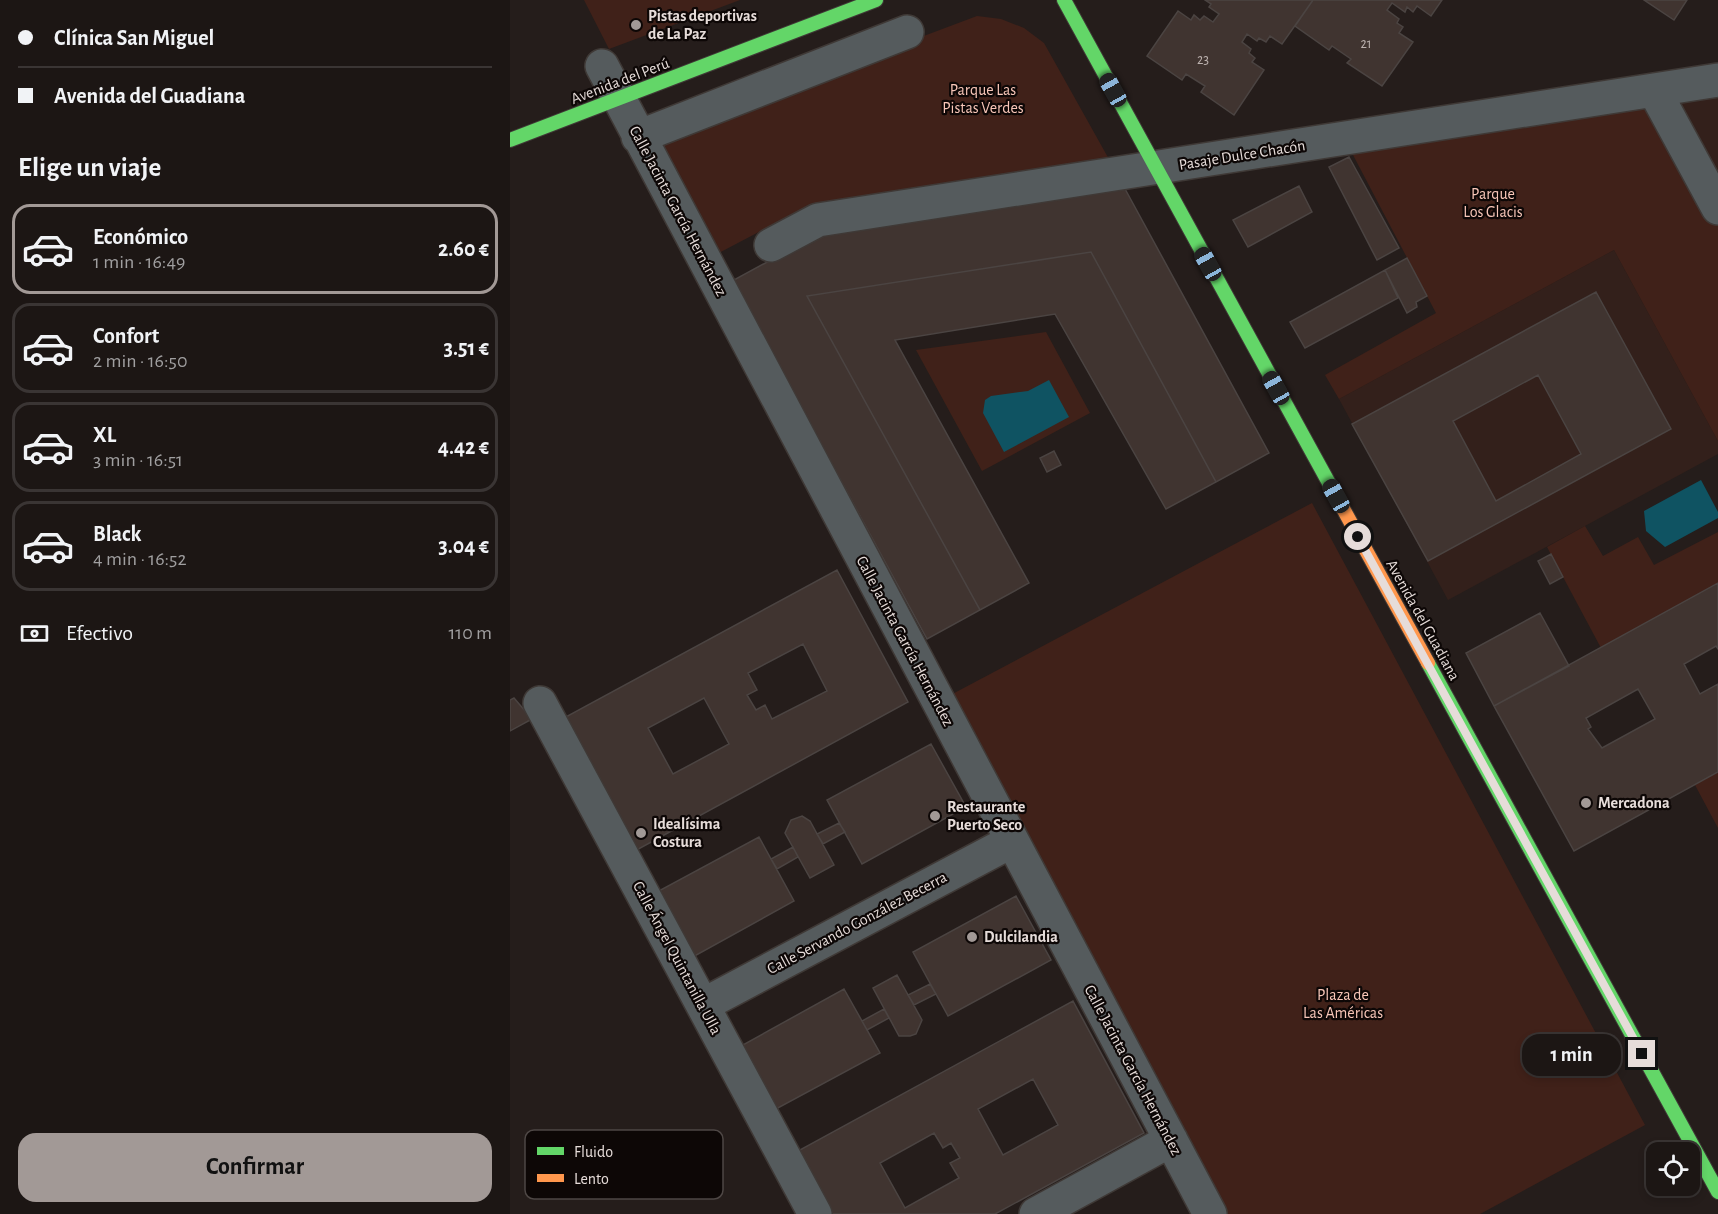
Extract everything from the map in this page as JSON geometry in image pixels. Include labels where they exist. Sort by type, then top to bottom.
[{"type":"street","name":"Avenida del Perú","points":[[510,140],[876,0]]},
{"type":"street","name":"Avenida del Guadiana","points":[[1064,0],[1718,1192]]},
{"type":"street","points":[[638,137],[908,32]]},
{"type":"street","name":"Calle Jacinta García Hernández","points":[[602,66],[1210,1214]]},
{"type":"street","name":"Pasaje Dulce Chacón","points":[[771,244],[818,220],[1718,80]]},
{"type":"street","points":[[1654,90],[1718,208]]},
{"type":"street","name":"Calle Ángel Quintanilla Ulla","points":[[540,703],[815,1214]]},
{"type":"street","name":"Calle Servando González Becerra","points":[[703,1005],[1012,842]]},
{"type":"street","points":[[1036,1214],[1171,1140]]},
{"type":"shaded area","points":[[1718,94],[1718,178],[1676,101]]},
{"type":"shaded area","points":[[1614,250],[1718,441],[1718,454],[1448,600],[1339,399]]},
{"type":"green space","name":"Pistas deportivas de La Paz","points":[[584,0],[740,0],[609,49]]},
{"type":"green space","name":"Parque Las Pistas Verdes","points":[[977,16],[1001,19],[1024,28],[1044,43],[1110,161],[812,204],[715,255],[655,137]]},
{"type":"green space","name":"Parque Los Glacis","points":[[1676,101],[1718,178],[1718,441],[1614,250],[1339,399],[1325,375],[1436,313],[1352,153]]},
{"type":"green space","points":[[1046,332],[1090,413],[982,471],[916,350]]},
{"type":"green space","name":"Plaza de Las Américas","points":[[1312,503],[1645,1125],[1480,1214],[1217,1214],[943,699]]},
{"type":"green space","points":[[1585,526],[1603,556],[1638,537],[1654,565],[1718,532],[1718,583],[1601,648],[1547,547]]},
{"type":"green space","points":[[1718,772],[1718,828],[1695,785]]},
{"type":"water","points":[[1049,380],[1069,417],[1004,452],[983,413],[985,400],[991,396],[1028,391]]},
{"type":"water","points":[[1701,480],[1718,512],[1718,518],[1665,547],[1646,531],[1644,511]]},
{"type":"building","points":[[1205,0],[1313,0],[1282,44],[1270,36],[1266,42],[1259,38],[1257,41],[1247,34],[1242,42],[1251,49],[1249,53],[1255,58],[1252,62],[1264,70],[1234,115],[1201,92],[1205,86],[1186,74],[1182,80],[1147,56],[1178,11],[1191,20],[1194,15],[1200,20],[1204,16],[1213,22],[1219,14],[1209,7],[1211,4]]},
{"type":"building","points":[[1313,0],[1442,0],[1431,16],[1417,6],[1413,12],[1407,7],[1405,12],[1392,3],[1387,10],[1399,19],[1397,23],[1403,27],[1399,33],[1413,42],[1382,86],[1347,63],[1351,59],[1332,46],[1329,50],[1295,26]]},
{"type":"building","points":[[1644,0],[1687,0],[1674,20]]},
{"type":"building","points":[[1349,157],[1399,248],[1377,260],[1329,167]]},
{"type":"building","points":[[1299,186],[1312,212],[1248,247],[1233,220]]},
{"type":"building","points":[[1124,187],[1269,453],[1216,482],[1091,252],[807,296],[980,610],[927,639],[732,281],[819,234]]},
{"type":"building","points":[[1091,252],[1216,482],[1166,509],[1055,314],[895,340],[1029,583],[980,610],[807,296]]},
{"type":"building","points":[[1407,258],[1427,296],[1416,302],[1417,307],[1407,313],[1385,270]]},
{"type":"building","points":[[1385,270],[1398,298],[1305,348],[1290,322]]},
{"type":"building","points":[[1596,292],[1671,429],[1428,561],[1352,424]],"holes":[[[1538,375],[1581,454],[1496,501],[1453,421]]]},
{"type":"building","points":[[1054,451],[1061,465],[1047,472],[1040,458]]},
{"type":"building","points":[[1551,554],[1563,577],[1550,584],[1538,561]]},
{"type":"building","points":[[837,570],[908,702],[633,852],[562,719]],"holes":[[[803,644],[827,691],[772,719],[765,705],[756,710],[747,695],[757,690],[748,673]],[[704,698],[729,744],[673,774],[648,728]]]},
{"type":"building","points":[[1718,583],[1718,649],[1716,646],[1684,664],[1700,694],[1718,684],[1718,772],[1574,851],[1494,706]],"holes":[[[1638,689],[1655,719],[1602,748],[1588,729],[1591,727],[1586,718]]]},
{"type":"building","points":[[1540,613],[1569,666],[1494,706],[1466,653]]},
{"type":"building","points":[[514,698],[532,719],[510,731],[510,700]]},
{"type":"building","points":[[931,744],[966,807],[862,864],[827,800]]},
{"type":"building","points":[[802,816],[810,821],[834,865],[810,878],[785,833],[791,820]]},
{"type":"building","points":[[839,823],[845,832],[823,844],[817,834]]},
{"type":"building","points":[[759,837],[794,901],[691,958],[655,893]]},
{"type":"building","points":[[793,847],[798,857],[777,869],[771,859]]},
{"type":"building","points":[[1016,896],[1051,960],[948,1016],[913,952]]},
{"type":"building","points":[[897,975],[922,1020],[916,1034],[910,1036],[899,1036],[873,988]]},
{"type":"building","points":[[930,984],[936,994],[914,1005],[908,995]]},
{"type":"building","points":[[844,989],[880,1053],[776,1109],[741,1046]]},
{"type":"building","points":[[1073,1001],[1144,1133],[995,1214],[832,1214],[798,1151]],"holes":[[[1033,1079],[1058,1125],[1003,1155],[978,1109]],[[934,1133],[943,1148],[951,1143],[960,1158],[950,1163],[959,1178],[905,1208],[880,1163]]]},
{"type":"building","points":[[884,1009],[889,1018],[867,1030],[862,1021]]},
{"type":"traffic: fast","points":[[510,140],[876,0]]},
{"type":"traffic: fast","points":[[1064,0],[1335,494]]},
{"type":"traffic: fast","points":[[1428,663],[1718,1192]]},
{"type":"traffic: slow","points":[[1335,494],[1428,663]]},
{"type":"place","name":"Pistas deportivas de La Paz","points":[[636,25]]},
{"type":"place","name":"Mercadona","points":[[1586,803]]},
{"type":"place","name":"Restaurante Puerto Seco","points":[[935,816]]},
{"type":"place","name":"Idealísima Costura","points":[[641,833]]},
{"type":"place","name":"Dulcilandia","points":[[972,937]]},
{"type":"route","points":[[1358,537],[1642,1054]]}]
